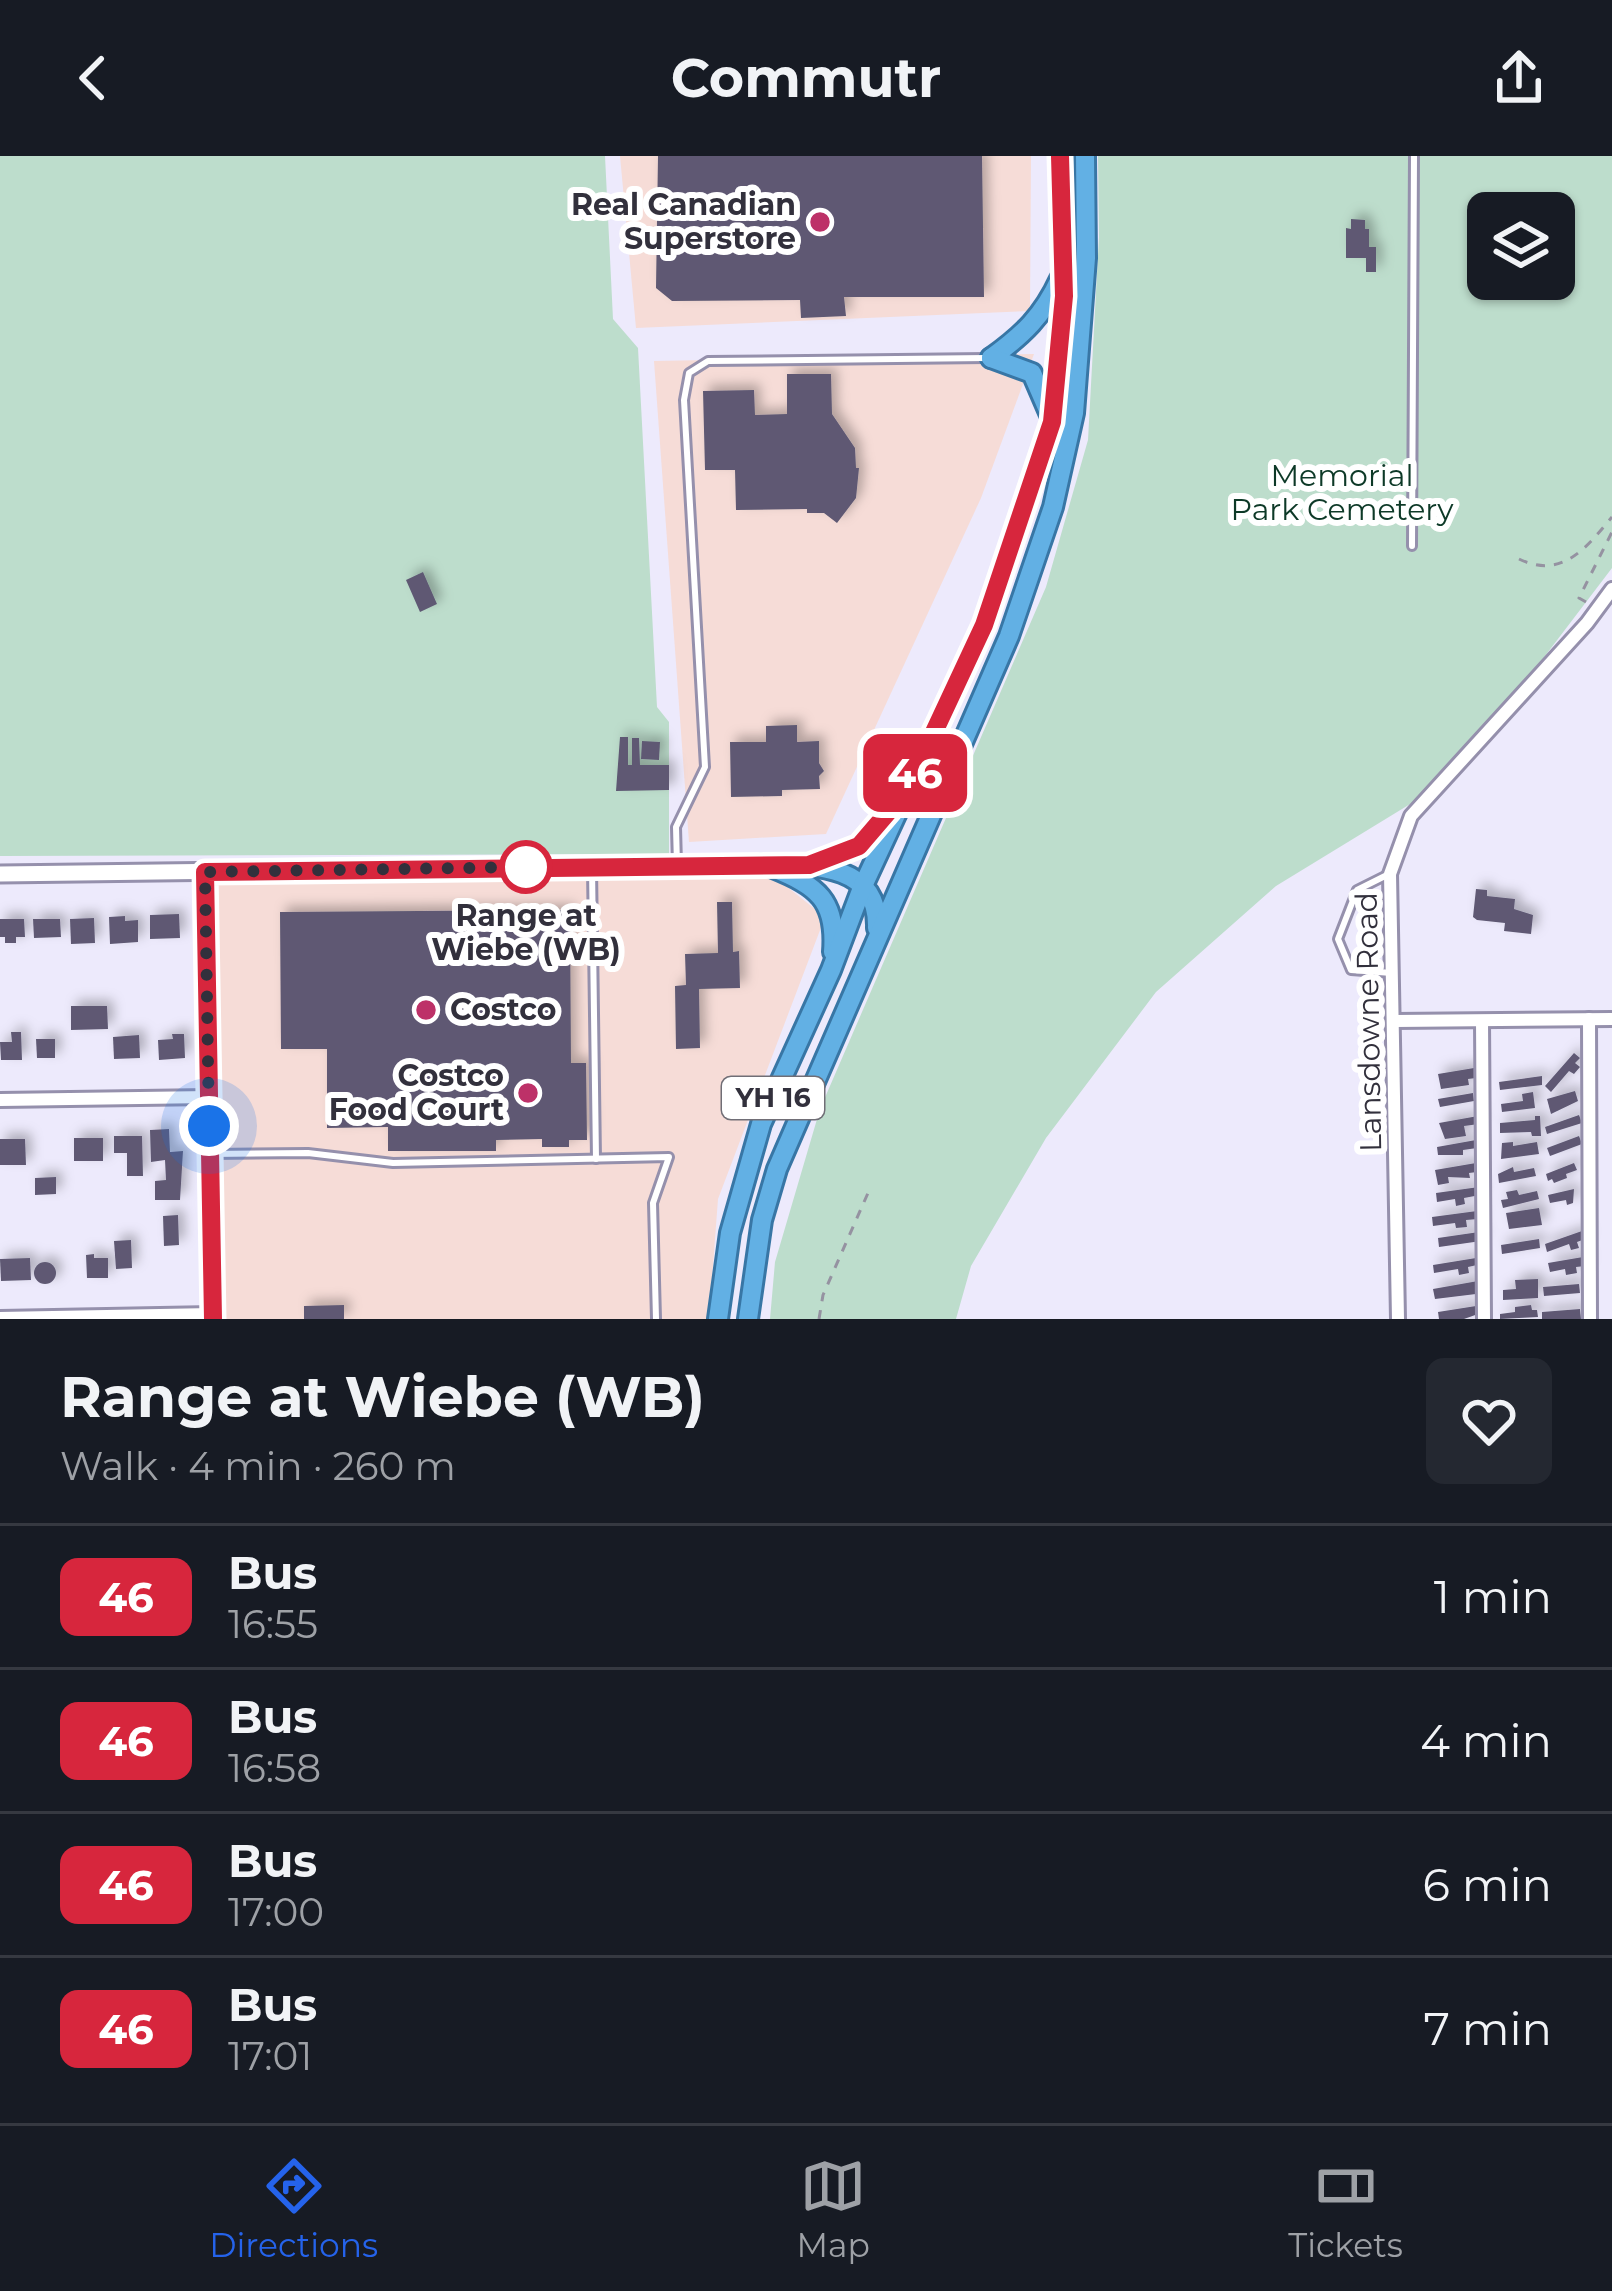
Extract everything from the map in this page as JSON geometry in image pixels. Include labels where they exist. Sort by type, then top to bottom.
[{"type":"highway","name":"YH 16","points":[[718,1319],[730,1232],[761,1124],[831,970],[862,888],[984,625],[1052,422],[1064,296],[1060,156]]},
{"type":"highway","name":"YH 16","points":[[748,1319],[762,1220],[777,1169],[1009,636],[1053,507],[1074,413],[1086,258],[1085,156]]},
{"type":"highway","points":[[991,358],[1025,334],[1045,311],[1060,280]]},
{"type":"highway","points":[[991,358],[1032,373],[1052,422]]},
{"type":"highway","points":[[809,865],[859,846],[907,790]]},
{"type":"highway","points":[[763,864],[826,866],[848,874],[877,911],[877,938]]},
{"type":"highway","points":[[763,864],[806,882],[828,904],[835,931],[831,970]]},
{"type":"street","name":"Lansdowne Road","points":[[1398,1319],[1390,874],[1411,816],[1612,589]]},
{"type":"street","points":[[0,874],[763,864]]},
{"type":"street","points":[[0,1318],[213,1317],[205,872]]},
{"type":"street","points":[[1589,1019],[1590,1319]]},
{"type":"street","points":[[1395,1021],[1612,1019]]},
{"type":"street","points":[[1482,1021],[1484,1319]]},
{"type":"street","points":[[0,1100],[209,1097]]},
{"type":"lane","points":[[1412,546],[1414,156]]},
{"type":"lane","points":[[677,865],[676,827],[705,767],[684,400],[689,373],[708,361],[991,358]]},
{"type":"lane","points":[[592,866],[596,1159]]},
{"type":"lane","points":[[1390,874],[1357,890],[1337,939],[1351,970],[1392,973]]},
{"type":"lane","points":[[210,1154],[308,1153],[393,1163],[669,1157],[652,1202],[656,1319]]},
{"type":"path","points":[[1519,559],[1547,567],[1570,560],[1612,517]]},
{"type":"path","points":[[1598,609],[1579,598],[1612,532]]},
{"type":"path","points":[[819,1319],[823,1295],[868,1193]]},
{"type":"shaded area","name":"Real Canadian Superstore","points":[[620,156],[1031,156],[1030,311],[636,328]]},
{"type":"shaded area","points":[[1034,354],[981,498],[826,834],[689,842],[654,361]]},
{"type":"shaded area","points":[[771,874],[825,917],[718,1199],[709,1319],[224,1319],[213,876]]},
{"type":"green space","points":[[0,156],[605,156],[613,319],[638,348],[657,707],[669,722],[669,854],[0,856]]},
{"type":"green space","name":"Memorial Park Cemetery","points":[[1098,156],[1612,156],[1612,568],[1510,702],[1420,798],[1276,886],[1156,992],[1046,1138],[971,1266],[956,1319],[770,1319],[775,1262],[820,1109],[1046,587],[1088,440],[1099,237]]},
{"type":"building","name":"Real Canadian Superstore","points":[[658,156],[982,156],[984,297],[844,297],[846,316],[801,318],[800,300],[672,301],[656,288]]},
{"type":"building","points":[[1351,219],[1365,220],[1369,247],[1376,247],[1376,272],[1366,272],[1366,258],[1346,258],[1346,228],[1351,229]]},
{"type":"building","points":[[787,374],[831,374],[832,414],[855,448],[859,468],[856,498],[837,523],[824,513],[807,513],[807,509],[736,510],[735,470],[705,470],[703,391],[754,390],[755,415],[787,414]]},
{"type":"building","points":[[423,572],[437,604],[420,612],[406,580]]},
{"type":"building","points":[[797,725],[797,742],[819,741],[819,763],[824,771],[819,776],[820,789],[731,797],[730,742],[766,742],[766,726]]},
{"type":"building","points":[[620,737],[628,737],[628,765],[632,765],[632,738],[639,738],[640,765],[669,765],[669,790],[616,791]]},
{"type":"building","points":[[642,741],[660,742],[659,760],[641,759]]},
{"type":"building","points":[[1476,889],[1487,890],[1487,896],[1515,899],[1514,909],[1533,915],[1531,934],[1504,931],[1505,923],[1473,917]]},
{"type":"building","points":[[717,902],[732,902],[733,952],[739,951],[740,988],[699,989],[700,1048],[676,1049],[675,986],[686,985],[685,954],[718,953]]},
{"type":"building","name":"Costco","points":[[570,910],[571,1063],[586,1063],[587,1140],[569,1140],[569,1147],[542,1147],[542,1139],[496,1140],[496,1151],[388,1151],[388,1127],[327,1128],[327,1049],[281,1049],[280,912]]},
{"type":"building","points":[[179,914],[180,938],[150,939],[150,915]]},
{"type":"building","points":[[125,916],[125,921],[138,920],[138,942],[110,944],[109,917]]},
{"type":"building","points":[[94,918],[95,943],[71,944],[70,919]]},
{"type":"building","points":[[0,919],[24,919],[25,937],[5,943],[5,937],[0,937]]},
{"type":"building","points":[[33,919],[60,919],[61,937],[34,938]]},
{"type":"building","points":[[71,1006],[107,1006],[108,1029],[71,1030]]},
{"type":"building","points":[[11,1032],[21,1032],[22,1060],[1,1060],[0,1042],[12,1042]]},
{"type":"building","points":[[172,1034],[184,1034],[185,1058],[159,1060],[158,1040],[173,1039]]},
{"type":"building","points":[[139,1035],[140,1058],[114,1059],[113,1037]]},
{"type":"building","points":[[36,1039],[55,1039],[55,1058],[37,1058]]},
{"type":"building","points":[[1574,1053],[1580,1067],[1574,1074],[1569,1071],[1551,1092],[1545,1086]]},
{"type":"building","points":[[1474,1068],[1476,1078],[1468,1079],[1469,1085],[1441,1089],[1438,1074]]},
{"type":"building","points":[[1542,1076],[1542,1085],[1500,1090],[1499,1082]]},
{"type":"building","points":[[1575,1091],[1578,1101],[1551,1114],[1547,1099]]},
{"type":"building","points":[[1533,1092],[1535,1108],[1502,1112],[1501,1104],[1523,1101],[1522,1094]]},
{"type":"building","points":[[1473,1093],[1474,1101],[1440,1107],[1438,1099]]},
{"type":"building","points":[[1579,1115],[1582,1123],[1547,1134],[1545,1127]]},
{"type":"building","points":[[1478,1116],[1479,1124],[1464,1126],[1466,1136],[1445,1139],[1439,1123]]},
{"type":"building","points":[[1540,1116],[1541,1136],[1500,1133],[1500,1123],[1535,1120]]},
{"type":"building","points":[[169,1129],[170,1152],[183,1151],[180,1200],[155,1200],[155,1181],[166,1180],[165,1160],[151,1162],[150,1130]]},
{"type":"building","points":[[114,1136],[142,1136],[143,1176],[127,1176],[127,1153],[114,1153]]},
{"type":"building","points":[[1579,1136],[1582,1144],[1550,1156],[1547,1148]]},
{"type":"building","points":[[74,1138],[103,1138],[103,1161],[74,1161]]},
{"type":"building","points":[[0,1139],[25,1139],[26,1165],[0,1165]]},
{"type":"building","points":[[1476,1140],[1477,1148],[1463,1150],[1463,1155],[1438,1155],[1437,1147]]},
{"type":"building","points":[[1513,1142],[1513,1146],[1537,1142],[1539,1154],[1501,1159],[1502,1143]]},
{"type":"building","points":[[1476,1163],[1477,1172],[1469,1173],[1470,1178],[1448,1177],[1449,1183],[1438,1185],[1435,1170]]},
{"type":"building","points":[[1574,1163],[1577,1170],[1566,1174],[1567,1178],[1548,1181],[1546,1174]]},
{"type":"building","points":[[1513,1167],[1514,1172],[1534,1168],[1536,1176],[1499,1183],[1498,1174]]},
{"type":"building","points":[[56,1177],[56,1194],[35,1195],[35,1178]]},
{"type":"building","points":[[1479,1187],[1480,1195],[1464,1198],[1465,1204],[1456,1206],[1455,1199],[1437,1202],[1436,1193]]},
{"type":"building","points":[[1574,1189],[1573,1203],[1550,1203],[1548,1195]]},
{"type":"building","points":[[1517,1190],[1519,1195],[1537,1191],[1539,1199],[1503,1208],[1506,1192]]},
{"type":"building","points":[[1539,1208],[1542,1225],[1509,1229],[1506,1213]]},
{"type":"building","points":[[1477,1211],[1478,1219],[1466,1220],[1467,1227],[1456,1228],[1455,1223],[1433,1226],[1432,1217]]},
{"type":"building","points":[[178,1215],[179,1245],[164,1246],[163,1216]]},
{"type":"building","points":[[1582,1231],[1585,1239],[1577,1242],[1579,1248],[1571,1250],[1569,1244],[1547,1252],[1545,1244]]},
{"type":"building","points":[[1479,1232],[1481,1241],[1439,1247],[1438,1238]]},
{"type":"building","points":[[1539,1239],[1540,1248],[1502,1254],[1501,1245]]},
{"type":"building","points":[[131,1240],[132,1268],[116,1269],[114,1241]]},
{"type":"building","points":[[94,1254],[94,1258],[108,1258],[108,1278],[87,1278],[86,1255]]},
{"type":"building","points":[[1583,1257],[1585,1266],[1576,1267],[1577,1273],[1550,1272],[1548,1263]]},
{"type":"building","points":[[30,1258],[31,1280],[1,1281],[0,1259]]},
{"type":"building","points":[[1476,1258],[1477,1265],[1468,1267],[1469,1273],[1459,1275],[1458,1269],[1434,1273],[1433,1265]]},
{"type":"building","points":[[45,1262],[56,1273],[45,1284],[34,1273]]},
{"type":"building","points":[[1538,1279],[1538,1298],[1503,1300],[1503,1290],[1516,1289],[1515,1280]]},
{"type":"building","points":[[1478,1281],[1476,1294],[1435,1299],[1433,1289]]},
{"type":"building","points":[[1579,1284],[1580,1293],[1544,1296],[1543,1287]]},
{"type":"building","points":[[344,1305],[344,1319],[304,1319],[304,1306]]},
{"type":"building","points":[[1531,1305],[1538,1317],[1500,1319],[1500,1314],[1515,1312],[1515,1307]]},
{"type":"building","points":[[1476,1306],[1478,1314],[1464,1319],[1439,1319],[1438,1312]]},
{"type":"building","points":[[1580,1309],[1581,1319],[1542,1319],[1542,1312]]},
{"type":"bus line","name":"46","points":[[213,1319],[205,872],[809,865],[859,846],[907,790],[984,625],[1052,422],[1064,296],[1060,156]]},
{"type":"place","name":"Real Canadian Superstore","points":[[820,222]]},
{"type":"place","name":"Range at Wiebe (WB)","points":[[526,867]]},
{"type":"place","name":"Costco","points":[[426,1010]]},
{"type":"place","name":"Costco Food Court","points":[[528,1093]]},
{"type":"route","points":[[209,1126],[205,872],[526,867]]}]
